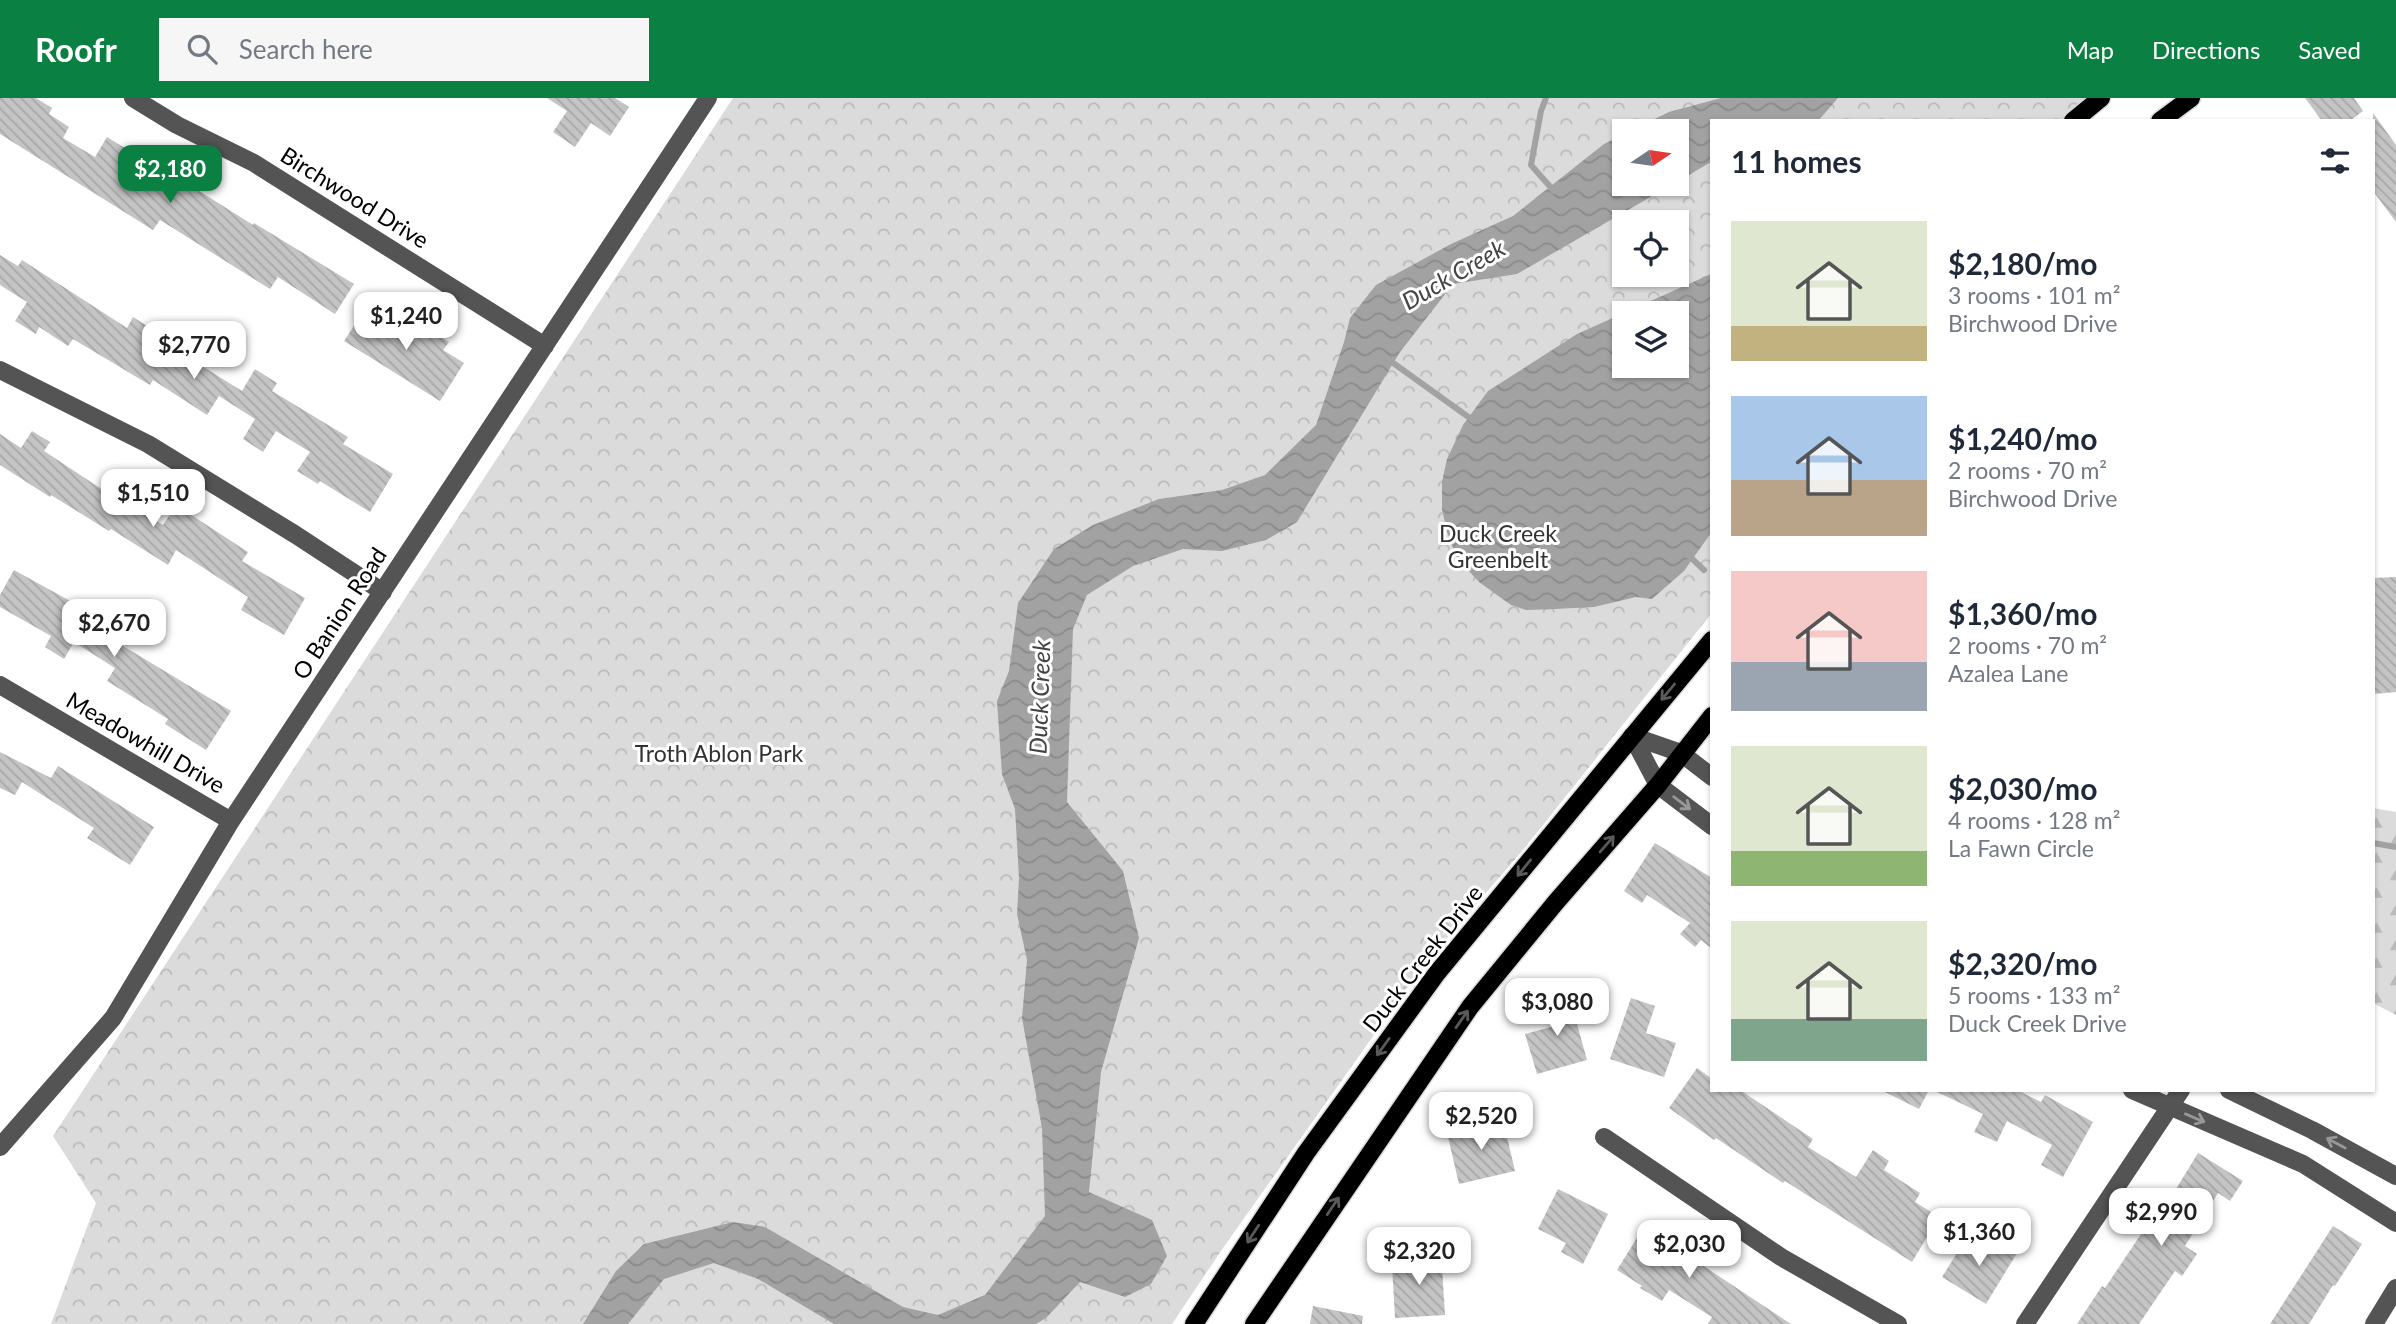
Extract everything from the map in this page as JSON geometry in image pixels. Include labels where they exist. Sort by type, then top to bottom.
[{"type":"main road","points":[[2075,119],[2101,98]]},
{"type":"main road","points":[[2163,119],[2191,98]]},
{"type":"main road","name":"Duck Creek Drive","points":[[1194,1324],[1306,1153],[1437,973],[1710,642]]},
{"type":"main road","points":[[1254,1324],[1470,1007],[1556,902],[1658,785],[1710,718]]},
{"type":"street","name":"Birchwood Drive","points":[[133,98],[177,125],[254,163],[545,346]]},
{"type":"street","name":"O Banion Road","points":[[0,1147],[113,1017],[232,821],[705,99]]},
{"type":"street","points":[[0,370],[148,444],[383,592]]},
{"type":"street","name":"Meadowhill Drive","points":[[0,685],[232,821]]},
{"type":"street","points":[[1632,736],[1681,753],[1710,775]]},
{"type":"street","points":[[1632,736],[1658,785],[1710,824]]},
{"type":"street","points":[[2136,1092],[2302,1164],[2396,1223]]},
{"type":"street","points":[[2025,1324],[2180,1092]]},
{"type":"street","points":[[2232,1092],[2312,1130],[2396,1176]]},
{"type":"street","points":[[1604,1137],[1782,1257],[1898,1324]]},
{"type":"street","points":[[2374,1324],[2396,1288]]},
{"type":"green space","points":[[733,98],[2093,98],[2067,119],[1710,119],[1710,615],[1523,850],[1422,967],[1172,1324],[51,1324],[96,1203],[53,1136]]},
{"type":"green space","points":[[2375,808],[2396,812],[2396,1015],[2375,1004]]},
{"type":"water","points":[[1721,98],[1838,98],[1820,119],[1710,119],[1710,163],[1689,175],[1689,119],[1655,119],[1669,112]]},
{"type":"water","name":"Duck Creek","points":[[1612,140],[1612,196],[1652,196],[1628,210],[1612,210],[1612,219],[1517,274],[1453,284],[1400,352],[1297,522],[1266,540],[1222,551],[1183,549],[1133,566],[1087,595],[1073,629],[1067,802],[1123,871],[1139,938],[1101,1072],[1089,1192],[1152,1220],[1167,1256],[1151,1284],[1125,1297],[1080,1282],[1046,1318],[1036,1324],[834,1324],[758,1279],[714,1263],[664,1279],[628,1324],[583,1324],[616,1271],[644,1244],[733,1222],[765,1227],[903,1307],[938,1315],[985,1295],[1045,1216],[1042,1128],[1022,1018],[1027,960],[1017,914],[1019,878],[1015,809],[1002,774],[997,701],[1009,671],[1018,603],[1054,549],[1093,525],[1159,499],[1222,490],[1265,475],[1316,425],[1350,318],[1376,285],[1451,244],[1513,216]]},
{"type":"water","points":[[1710,274],[1710,534],[1684,571],[1652,599],[1636,597],[1594,607],[1526,610],[1511,605],[1479,582],[1457,558],[1442,509],[1442,482],[1447,459],[1463,425],[1488,391],[1577,334],[1612,318],[1612,378],[1689,378],[1689,301],[1651,301],[1682,287],[1689,287],[1689,284]]},
{"type":"building","points":[[0,98],[36,98],[52,108],[49,114],[69,127],[63,138],[95,157],[107,137],[128,150],[118,167],[150,188],[163,168],[354,284],[335,314],[278,277],[270,289],[160,220],[153,230],[0,134]]},
{"type":"building","points":[[547,98],[615,98],[629,107],[610,136],[591,123],[575,147],[553,132],[567,111]]},
{"type":"building","points":[[2305,98],[2354,98],[2363,111],[2353,119],[2321,119]]},
{"type":"building","points":[[2373,113],[2396,145],[2396,222],[2375,194]]},
{"type":"building","points":[[0,255],[18,266],[22,260],[127,328],[133,317],[176,344],[173,348],[242,391],[255,369],[277,383],[272,391],[348,437],[343,444],[393,474],[370,512],[320,481],[318,484],[297,471],[310,452],[276,431],[263,452],[243,439],[255,419],[219,396],[207,415],[153,380],[150,385],[73,339],[68,346],[39,327],[36,334],[15,321],[27,302],[0,285]]},
{"type":"building","points":[[380,307],[423,336],[428,329],[449,342],[443,350],[464,363],[440,401],[344,341],[361,315],[371,321]]},
{"type":"building","points":[[32,431],[50,442],[44,451],[106,492],[118,472],[139,484],[127,502],[163,525],[176,505],[248,552],[242,561],[305,598],[284,635],[241,610],[248,597],[176,550],[168,565],[0,465],[0,434],[21,448]]},
{"type":"building","points":[[14,570],[113,628],[108,637],[231,711],[206,750],[165,724],[168,719],[107,681],[115,668],[74,642],[64,659],[45,647],[51,636],[0,607],[0,595]]},
{"type":"building","points":[[2396,577],[2396,692],[2375,694],[2375,578]]},
{"type":"building","points":[[0,752],[51,778],[58,766],[154,827],[130,865],[87,838],[94,828],[22,782],[15,795],[0,788]]},
{"type":"building","points":[[1655,843],[1710,877],[1710,947],[1701,940],[1695,947],[1680,934],[1690,923],[1647,895],[1642,903],[1624,891]]},
{"type":"building","points":[[1569,995],[1587,1060],[1537,1074],[1525,1034],[1551,1027],[1544,1002]]},
{"type":"building","points":[[1631,998],[1655,1006],[1646,1033],[1676,1043],[1664,1077],[1610,1059]]},
{"type":"building","points":[[1697,1068],[1710,1078],[1710,1092],[1743,1092],[1813,1139],[1808,1147],[1856,1177],[1873,1150],[1889,1161],[1884,1170],[1920,1193],[1915,1202],[1939,1217],[1912,1262],[1785,1181],[1783,1183],[1716,1138],[1714,1140],[1669,1108]]},
{"type":"building","points":[[1885,1092],[1928,1092],[1919,1109]]},
{"type":"building","points":[[1937,1092],[2021,1092],[2041,1102],[2045,1095],[2093,1122],[2063,1177],[2041,1165],[2052,1145],[2007,1121],[1997,1142],[1974,1132],[1983,1114]]},
{"type":"building","points":[[1503,1120],[1515,1171],[1459,1184],[1447,1133]]},
{"type":"building","points":[[2198,1153],[2243,1181],[2230,1201],[2218,1193],[2185,1246],[2197,1254],[2182,1276],[2175,1271],[2139,1324],[2077,1324],[2102,1286],[2105,1288],[2149,1222],[2154,1225]]},
{"type":"building","points":[[1558,1189],[1608,1214],[1583,1264],[1561,1252],[1566,1243],[1538,1229]]},
{"type":"building","points":[[1648,1220],[1694,1250],[1690,1257],[1791,1324],[1708,1324],[1712,1317],[1669,1290],[1662,1301],[1640,1288],[1642,1286],[1617,1270]]},
{"type":"building","points":[[2333,1226],[2362,1244],[2309,1324],[2270,1324]]},
{"type":"building","points":[[1967,1237],[1990,1251],[1997,1240],[2017,1253],[1986,1304],[1942,1277]]},
{"type":"building","points":[[1441,1251],[1445,1315],[1395,1318],[1392,1265],[1418,1264],[1417,1253]]},
{"type":"building","points":[[1313,1306],[1363,1316],[1362,1324],[1310,1324]]},
{"type":"waterway","points":[[1546,98],[1531,165],[1554,191]]},
{"type":"waterway","points":[[1389,360],[1474,421]]},
{"type":"waterway","points":[[1688,555],[1704,570]]},
{"type":"waterway","points":[[2375,843],[2396,847]]},
{"type":"park label","name":"Duck Creek Greenbelt","points":[[1498,546]]},
{"type":"park label","name":"Troth Ablon Park","points":[[719,753]]}]
